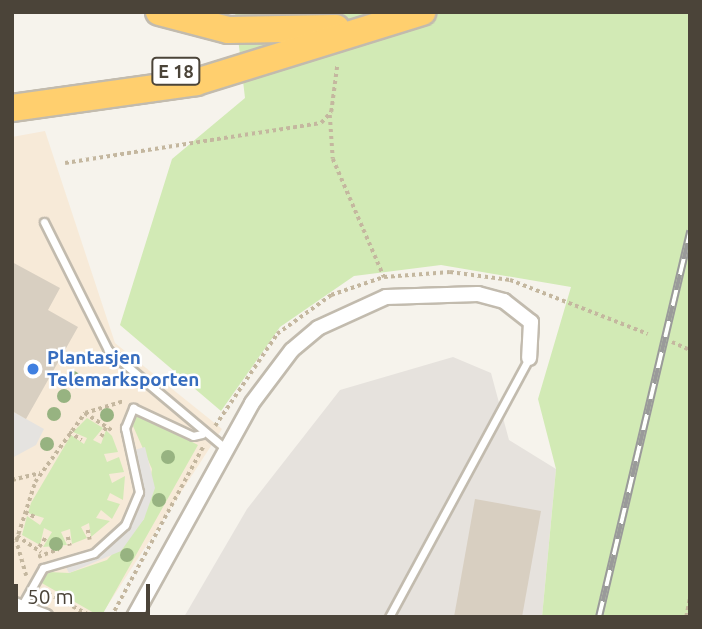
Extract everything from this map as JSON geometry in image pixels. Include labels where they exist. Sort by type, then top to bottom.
[{"type":"highway","name":"E 18","points":[[159,12],[228,30],[336,28]]},
{"type":"highway","name":"E 18","points":[[12,94],[190,69],[336,28],[382,12]]},
{"type":"highway","name":"E 18","points":[[12,117],[55,105],[229,74],[422,12]]},
{"type":"highway","name":"E 18","points":[[12,108],[55,105]]},
{"type":"street","points":[[134,617],[226,449],[292,350],[342,313],[386,297],[448,291],[504,301],[531,322],[529,358]]},
{"type":"street","points":[[16,605],[46,617]]},
{"type":"lane","points":[[44,222],[108,349],[205,436],[226,449]]},
{"type":"lane","points":[[389,617],[529,358]]},
{"type":"lane","points":[[16,605],[29,580],[53,562],[94,553],[125,525],[140,474],[126,421],[139,406],[193,436],[205,436]]},
{"type":"path","points":[[337,66],[331,112],[333,159],[384,277]]},
{"type":"path","points":[[65,163],[296,131],[321,123],[331,112]]},
{"type":"path","points":[[111,617],[205,436],[277,334],[331,295],[384,277],[450,272],[510,280],[648,334]]},
{"type":"path","points":[[672,342],[690,350]]},
{"type":"path","points":[[93,617],[29,580],[17,536],[40,473],[85,414],[111,401],[139,406]]},
{"type":"path","points":[[85,414],[106,427],[117,441]]},
{"type":"path","points":[[101,437],[106,427]]},
{"type":"path","points":[[69,432],[82,440]]},
{"type":"path","points":[[12,480],[40,473]]},
{"type":"path","points":[[25,512],[37,518]]},
{"type":"path","points":[[88,530],[90,540]]},
{"type":"path","points":[[17,536],[40,550],[70,546],[97,536]]},
{"type":"path","points":[[29,580],[46,537]]},
{"type":"path","points":[[68,537],[70,546]]},
{"type":"path","points":[[685,617],[690,596]]},
{"type":"shaded area","points":[[45,131],[115,343],[222,429],[100,617],[12,617],[12,137]]},
{"type":"shaded area","points":[[453,357],[491,373],[509,440],[556,469],[542,617],[184,617],[247,509],[340,390]]},
{"type":"shaded area","points":[[12,411],[44,429],[36,445],[12,458]]},
{"type":"shaded area","points":[[145,447],[155,488],[144,519],[121,551],[69,573],[62,560],[94,553],[125,525],[139,492],[134,450]]},
{"type":"green space","points":[[235,12],[690,12],[690,617],[542,617],[556,469],[538,399],[571,287],[441,265],[354,276],[280,327],[221,411],[120,325],[172,159],[245,98]]},
{"type":"green space","points":[[136,413],[198,445],[101,617],[40,582],[49,572],[69,573],[107,560],[144,519],[152,469],[133,426]]},
{"type":"green space","points":[[87,418],[103,428],[93,440],[101,444],[106,430],[112,436],[118,452],[104,454],[107,462],[119,457],[124,472],[109,474],[112,483],[125,476],[123,500],[110,493],[107,500],[120,504],[112,519],[101,510],[96,518],[110,521],[91,537],[89,523],[81,527],[87,538],[72,544],[70,529],[61,532],[67,545],[43,547],[52,532],[44,528],[40,545],[22,535],[27,516],[40,525],[44,518],[28,513],[31,503],[71,435],[84,444],[87,438],[73,432]]},
{"type":"building","name":"Plantasjen Telemarksporten","points":[[12,262],[60,288],[48,310],[78,327],[26,419],[12,411]]},
{"type":"building","points":[[475,499],[541,511],[522,617],[454,617]]},
{"type":"railway","points":[[599,617],[690,231]]},
{"type":"place","name":"Plantasjen Telemarksporten","points":[[33,369]]}]
